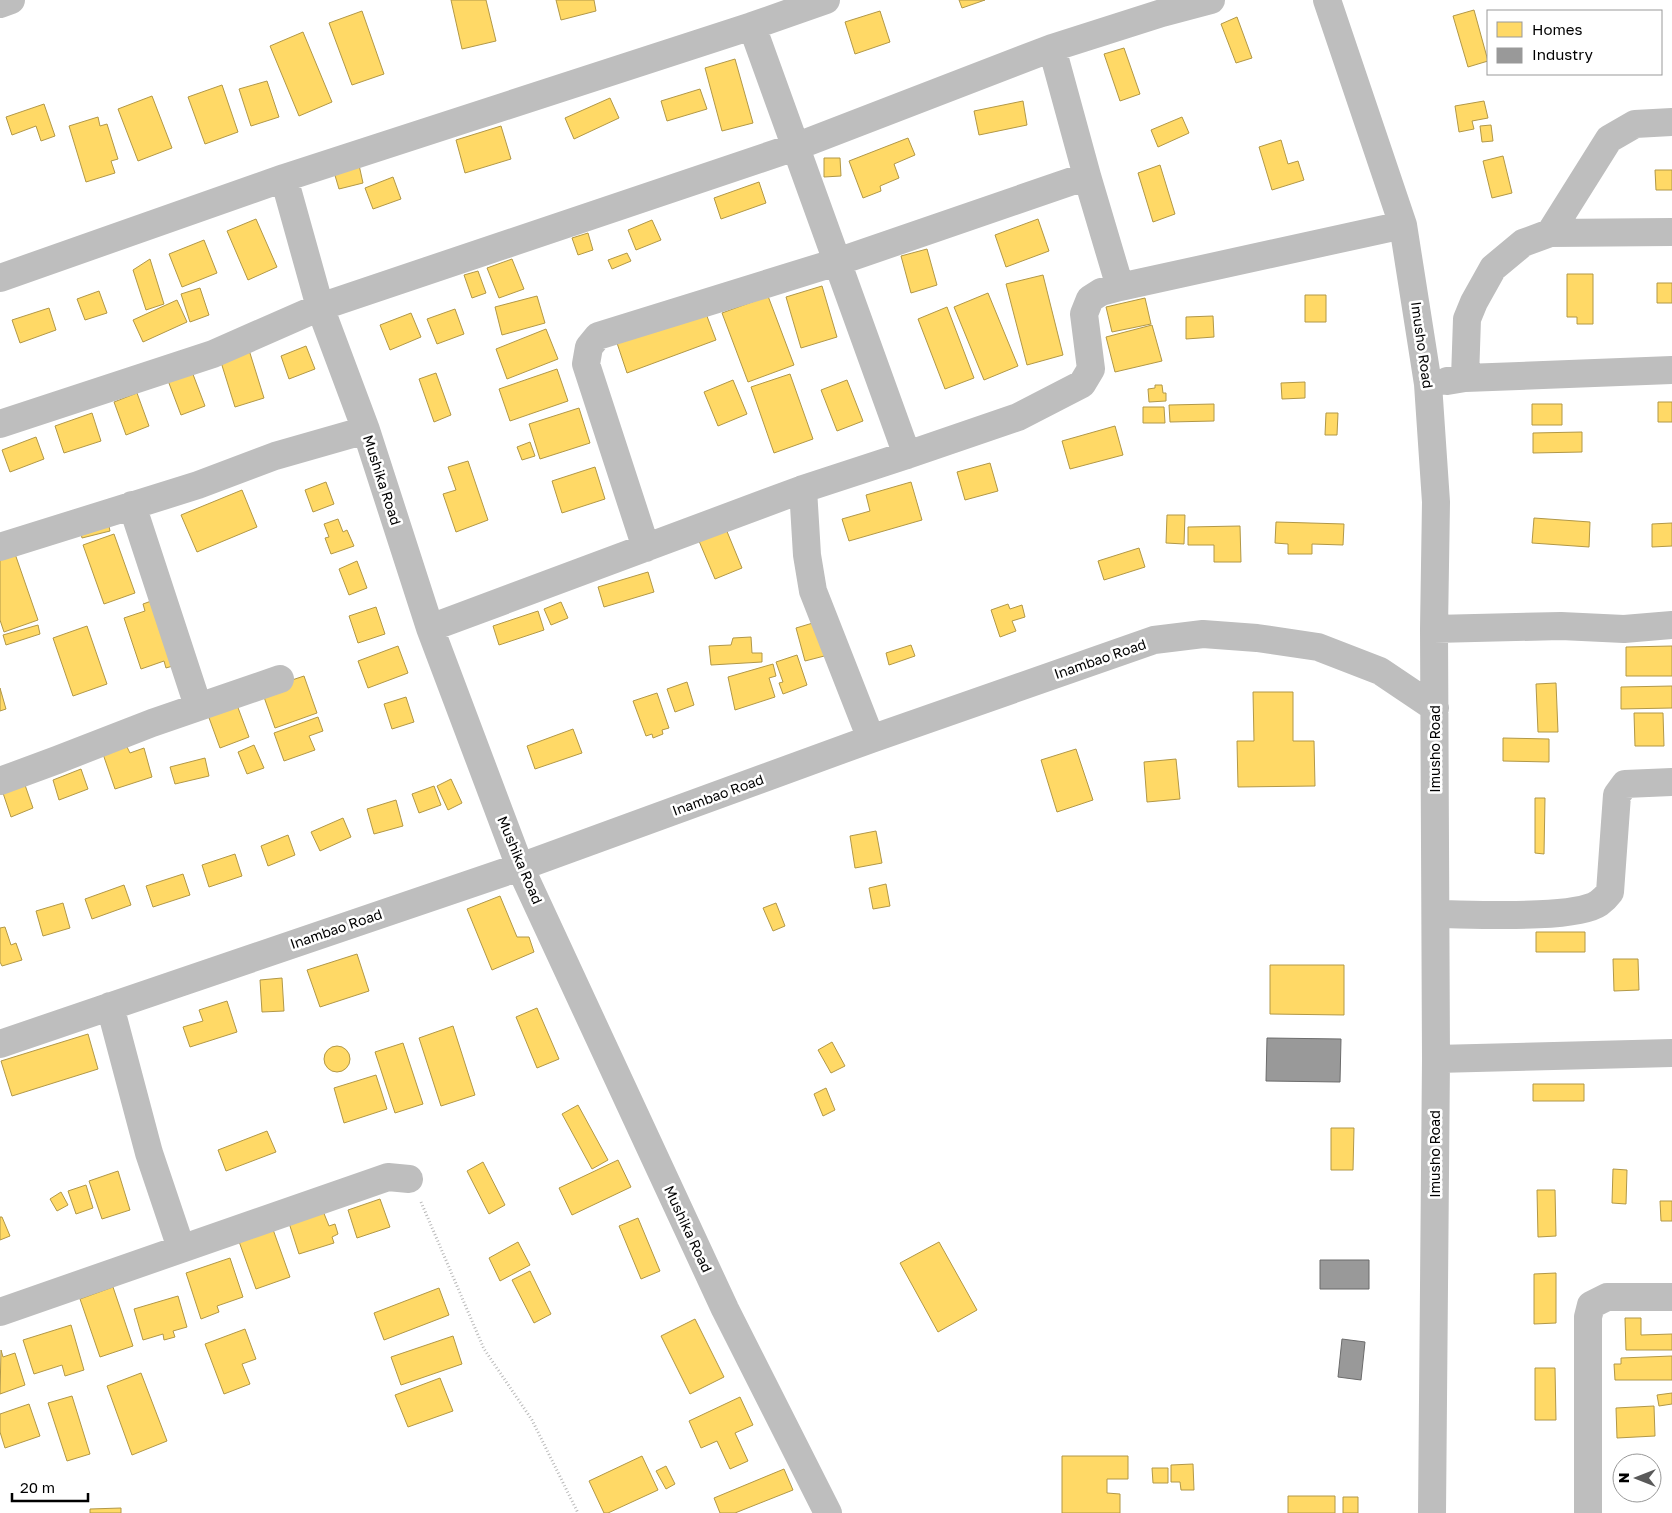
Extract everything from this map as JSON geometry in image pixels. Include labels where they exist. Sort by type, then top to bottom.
[{"type":"street","points":[[0,4],[11,0]]},
{"type":"street","points":[[0,278],[284,178],[752,26],[826,0]]},
{"type":"street","points":[[0,424],[213,354],[320,307],[795,147],[1052,48],[1162,13],[1211,0]]},
{"type":"street","name":"Imusho Road","points":[[1327,0],[1403,225],[1428,384],[1436,502],[1434,629],[1436,1059],[1432,1513]]},
{"type":"street","points":[[752,26],[907,455]]},
{"type":"street","points":[[1052,48],[1120,287]]},
{"type":"street","points":[[1550,233],[1609,139],[1636,124],[1672,122]]},
{"type":"street","points":[[646,548],[586,364],[589,347],[598,336],[837,262],[1087,176]]},
{"type":"street","name":"Mushika Road","points":[[284,178],[320,307],[366,430],[430,628],[520,867],[725,1309],[828,1513]]},
{"type":"street","points":[[430,628],[803,489],[1018,417],[1082,384],[1091,369],[1084,314],[1090,299],[1101,292],[1403,225]]},
{"type":"street","points":[[1465,378],[1467,319],[1474,302],[1493,268],[1523,243],[1550,233],[1672,232]]},
{"type":"street","points":[[1428,384],[1465,378],[1672,370]]},
{"type":"street","points":[[0,547],[198,484],[275,456],[366,430]]},
{"type":"street","points":[[803,489],[807,555],[813,591],[872,739]]},
{"type":"street","points":[[132,505],[198,706]]},
{"type":"street","points":[[1434,629],[1561,626],[1624,629],[1672,625]]},
{"type":"street","name":"Inambao Road","points":[[0,1044],[520,867],[872,739],[1154,640],[1203,634],[1257,638],[1318,647],[1380,672],[1435,708]]},
{"type":"street","points":[[0,781],[198,706],[280,679]]},
{"type":"street","points":[[1436,914],[1560,914],[1599,904],[1610,892],[1617,796],[1625,784],[1672,782]]},
{"type":"street","points":[[110,1006],[149,1153],[181,1248]]},
{"type":"street","points":[[1436,1059],[1672,1053]]},
{"type":"street","points":[[0,1312],[388,1177],[409,1179]]},
{"type":"street","points":[[1588,1513],[1588,1317],[1591,1305],[1607,1297],[1672,1296]]},
{"type":"path","points":[[409,1179],[426,1211],[484,1349],[532,1420],[578,1513]]},
{"type":"building: Homes","points":[[451,0],[486,0],[496,41],[462,49]]},
{"type":"building: Homes","points":[[556,0],[594,0],[596,11],[561,20]]},
{"type":"building: Homes","points":[[959,0],[985,0],[962,8]]},
{"type":"building: Homes","points":[[1474,10],[1487,61],[1468,67],[1453,16]]},
{"type":"building: Homes","points":[[362,11],[384,74],[352,85],[329,23]]},
{"type":"building: Homes","points":[[880,11],[890,42],[855,54],[845,22]]},
{"type":"building: Homes","points":[[1237,17],[1252,58],[1236,63],[1221,24]]},
{"type":"building: Homes","points":[[303,32],[332,102],[299,116],[270,46]]},
{"type":"building: Homes","points":[[1124,48],[1140,94],[1120,101],[1104,54]]},
{"type":"building: Homes","points":[[735,59],[753,123],[722,131],[705,68]]},
{"type":"building: Homes","points":[[267,81],[279,117],[251,126],[239,89]]},
{"type":"building: Homes","points":[[222,85],[238,132],[205,144],[188,97]]},
{"type":"building: Homes","points":[[700,89],[707,109],[667,121],[661,101]]},
{"type":"building: Homes","points":[[152,96],[172,148],[138,161],[118,109]]},
{"type":"building: Homes","points":[[610,98],[619,118],[574,139],[565,118]]},
{"type":"building: Homes","points":[[1023,101],[1027,125],[979,135],[974,111]]},
{"type":"building: Homes","points":[[1484,101],[1488,118],[1472,121],[1474,129],[1459,132],[1455,106]]},
{"type":"building: Homes","points":[[44,104],[55,136],[41,141],[36,126],[12,135],[6,117]]},
{"type":"building: Homes","points":[[98,117],[100,126],[107,124],[118,159],[111,161],[115,173],[86,182],[69,126]]},
{"type":"building: Homes","points":[[1182,117],[1189,133],[1158,147],[1151,130]]},
{"type":"building: Homes","points":[[1491,125],[1493,141],[1482,142],[1480,126]]},
{"type":"building: Homes","points":[[501,126],[511,159],[465,173],[456,140]]},
{"type":"building: Homes","points":[[908,138],[915,155],[894,164],[899,178],[880,186],[881,191],[863,198],[849,161]]},
{"type":"building: Homes","points":[[1281,140],[1288,164],[1298,161],[1304,180],[1272,190],[1259,147]]},
{"type":"building: Homes","points":[[1503,156],[1512,193],[1492,198],[1483,161]]},
{"type":"building: Homes","points":[[824,158],[840,158],[841,176],[824,177]]},
{"type":"building: Homes","points":[[359,165],[363,183],[339,189],[334,172]]},
{"type":"building: Homes","points":[[1160,165],[1175,214],[1153,222],[1138,173]]},
{"type":"building: Homes","points":[[1655,170],[1672,170],[1672,190],[1656,190]]},
{"type":"building: Homes","points":[[393,177],[401,199],[373,209],[365,188]]},
{"type":"building: Homes","points":[[759,182],[766,203],[721,219],[714,198]]},
{"type":"building: Homes","points":[[256,219],[277,267],[248,280],[227,231]]},
{"type":"building: Homes","points":[[1038,219],[1049,251],[1006,267],[995,235]]},
{"type":"building: Homes","points":[[652,220],[661,240],[636,250],[628,230]]},
{"type":"building: Homes","points":[[588,233],[593,250],[578,255],[572,238]]},
{"type":"building: Homes","points":[[204,240],[217,273],[182,287],[169,254]]},
{"type":"building: Homes","points":[[927,249],[937,285],[911,293],[901,256]]},
{"type":"building: Homes","points":[[627,253],[631,261],[612,269],[608,260]]},
{"type":"building: Homes","points":[[150,259],[164,304],[146,310],[133,270]]},
{"type":"building: Homes","points":[[512,259],[524,289],[499,298],[487,268]]},
{"type":"building: Homes","points":[[478,271],[486,293],[472,298],[464,275]]},
{"type":"building: Homes","points":[[1567,274],[1593,274],[1593,324],[1577,324],[1577,317],[1567,317]]},
{"type":"building: Homes","points":[[1043,275],[1063,355],[1027,365],[1006,284]]},
{"type":"building: Homes","points":[[1657,283],[1672,283],[1672,303],[1657,303]]},
{"type":"building: Homes","points":[[822,286],[837,337],[801,348],[786,297]]},
{"type":"building: Homes","points":[[200,288],[209,315],[190,322],[181,294]]},
{"type":"building: Homes","points":[[99,291],[107,313],[85,320],[77,299]]},
{"type":"building: Homes","points":[[988,293],[1018,366],[984,380],[954,307]]},
{"type":"building: Homes","points":[[1305,295],[1326,295],[1326,322],[1305,322]]},
{"type":"building: Homes","points":[[537,296],[545,323],[502,335],[495,307]]},
{"type":"building: Homes","points":[[768,296],[794,365],[748,382],[722,313]]},
{"type":"building: Homes","points":[[1145,298],[1151,324],[1112,332],[1106,307]]},
{"type":"building: Homes","points":[[177,300],[187,322],[143,342],[133,320]]},
{"type":"building: Homes","points":[[947,307],[974,378],[945,389],[918,319]]},
{"type":"building: Homes","points":[[49,308],[56,330],[20,343],[12,320]]},
{"type":"building: Homes","points":[[455,309],[464,334],[437,344],[427,319]]},
{"type":"building: Homes","points":[[705,311],[716,340],[627,373],[617,343]]},
{"type":"building: Homes","points":[[411,313],[421,337],[390,350],[380,325]]},
{"type":"building: Homes","points":[[1213,316],[1214,337],[1186,339],[1186,317]]},
{"type":"building: Homes","points":[[1152,325],[1162,361],[1115,372],[1106,337]]},
{"type":"building: Homes","points":[[546,329],[558,359],[507,379],[496,349]]},
{"type":"building: Homes","points":[[306,346],[315,369],[289,379],[281,356]]},
{"type":"building: Homes","points":[[249,350],[264,398],[235,407],[220,359]]},
{"type":"building: Homes","points":[[191,369],[205,406],[181,415],[167,378]]},
{"type":"building: Homes","points":[[557,369],[568,401],[510,421],[499,389]]},
{"type":"building: Homes","points":[[436,373],[451,415],[434,422],[419,379]]},
{"type":"building: Homes","points":[[790,374],[813,439],[774,453],[751,387]]},
{"type":"building: Homes","points":[[733,380],[747,414],[718,426],[704,392]]},
{"type":"building: Homes","points":[[847,380],[863,421],[837,431],[821,390]]},
{"type":"building: Homes","points":[[1305,382],[1305,398],[1282,399],[1281,383]]},
{"type":"building: Homes","points":[[1155,385],[1162,385],[1163,393],[1166,393],[1166,401],[1149,402],[1148,389],[1155,388]]},
{"type":"building: Homes","points":[[137,393],[149,426],[126,435],[114,402]]},
{"type":"building: Homes","points":[[1658,402],[1672,402],[1672,422],[1658,422]]},
{"type":"building: Homes","points":[[1214,404],[1214,421],[1170,422],[1169,405]]},
{"type":"building: Homes","points":[[1532,404],[1562,404],[1562,425],[1532,425]]},
{"type":"building: Homes","points":[[1143,407],[1164,407],[1165,423],[1143,423]]},
{"type":"building: Homes","points":[[579,408],[590,443],[540,459],[529,424]]},
{"type":"building: Homes","points":[[92,413],[101,441],[64,453],[55,426]]},
{"type":"building: Homes","points":[[1326,413],[1338,413],[1337,435],[1325,435]]},
{"type":"building: Homes","points":[[1115,426],[1123,455],[1070,469],[1062,441]]},
{"type":"building: Homes","points":[[1582,432],[1582,452],[1533,453],[1533,433]]},
{"type":"building: Homes","points":[[36,437],[44,459],[10,472],[2,450]]},
{"type":"building: Homes","points":[[530,442],[535,456],[522,460],[517,447]]},
{"type":"building: Homes","points":[[468,461],[488,520],[456,532],[443,494],[456,490],[448,467]]},
{"type":"building: Homes","points":[[990,463],[998,491],[965,500],[957,472]]},
{"type":"building: Homes","points":[[595,467],[605,499],[562,513],[552,481]]},
{"type":"building: Homes","points":[[326,482],[334,504],[313,512],[305,490]]},
{"type":"building: Homes","points":[[911,482],[922,520],[849,541],[842,519],[870,511],[866,495]]},
{"type":"building: Homes","points":[[242,490],[257,527],[197,552],[181,515]]},
{"type":"building: Homes","points":[[1167,515],[1185,515],[1184,544],[1166,543]]},
{"type":"building: Homes","points":[[107,517],[110,531],[82,538],[79,524]]},
{"type":"building: Homes","points":[[1534,518],[1590,522],[1589,547],[1532,543]]},
{"type":"building: Homes","points":[[338,519],[343,532],[347,530],[354,546],[331,554],[325,538],[329,537],[324,524]]},
{"type":"building: Homes","points":[[1276,522],[1344,524],[1343,545],[1312,544],[1312,554],[1288,554],[1288,544],[1275,543]]},
{"type":"building: Homes","points":[[1672,523],[1672,546],[1652,547],[1652,524]]},
{"type":"building: Homes","points":[[1240,526],[1241,562],[1214,562],[1214,545],[1188,545],[1188,527]]},
{"type":"building: Homes","points":[[726,529],[742,568],[715,579],[699,541]]},
{"type":"building: Homes","points":[[114,534],[135,593],[104,604],[83,545]]},
{"type":"building: Homes","points":[[13,548],[38,620],[4,632],[0,620],[0,552]]},
{"type":"building: Homes","points":[[1139,548],[1145,567],[1104,580],[1098,561]]},
{"type":"building: Homes","points":[[357,561],[367,588],[349,595],[339,569]]},
{"type":"building: Homes","points":[[648,572],[654,592],[604,607],[598,587]]},
{"type":"building: Homes","points":[[154,600],[176,665],[166,668],[164,661],[141,669],[124,618],[145,611],[143,604]]},
{"type":"building: Homes","points":[[561,602],[568,618],[551,625],[544,609]]},
{"type":"building: Homes","points":[[1008,604],[1010,609],[1022,605],[1025,617],[1012,621],[1016,631],[1000,637],[991,610]]},
{"type":"building: Homes","points":[[376,607],[385,634],[358,643],[349,616]]},
{"type":"building: Homes","points":[[538,611],[544,630],[499,645],[493,626]]},
{"type":"building: Homes","points":[[823,620],[832,654],[805,661],[796,628]]},
{"type":"building: Homes","points":[[38,625],[40,634],[6,645],[3,635]]},
{"type":"building: Homes","points":[[87,626],[107,684],[73,696],[53,638]]},
{"type":"building: Homes","points":[[751,637],[752,653],[762,653],[762,662],[711,665],[709,646],[731,645],[733,638]]},
{"type":"building: Homes","points":[[911,645],[915,656],[889,665],[886,653]]},
{"type":"building: Homes","points":[[398,646],[408,673],[368,688],[358,661]]},
{"type":"building: Homes","points":[[1672,646],[1672,676],[1626,676],[1626,647]]},
{"type":"building: Homes","points":[[797,655],[807,685],[783,694],[779,683],[783,682],[776,662]]},
{"type":"building: Homes","points":[[773,664],[776,676],[769,678],[775,697],[735,710],[728,677]]},
{"type":"building: Homes","points":[[304,676],[317,713],[275,728],[264,697],[286,682]]},
{"type":"building: Homes","points":[[687,682],[694,705],[675,712],[667,689]]},
{"type":"building: Homes","points":[[1556,683],[1558,732],[1538,732],[1536,684]]},
{"type":"building: Homes","points":[[1672,686],[1672,708],[1621,709],[1621,687]]},
{"type":"building: Homes","points":[[0,688],[6,709],[0,711]]},
{"type":"building: Homes","points":[[1253,692],[1293,692],[1293,741],[1314,741],[1315,786],[1238,787],[1237,741],[1254,741]]},
{"type":"building: Homes","points":[[657,693],[669,728],[662,730],[663,734],[653,738],[652,734],[646,736],[633,701]]},
{"type":"building: Homes","points":[[406,697],[414,722],[392,729],[384,704]]},
{"type":"building: Homes","points":[[237,705],[249,737],[220,748],[208,715]]},
{"type":"building: Homes","points":[[1634,713],[1663,713],[1664,746],[1635,746]]},
{"type":"building: Homes","points":[[318,717],[323,731],[309,736],[315,750],[284,761],[274,733]]},
{"type":"building: Homes","points":[[573,729],[582,753],[535,769],[527,746]]},
{"type":"building: Homes","points":[[1503,738],[1549,739],[1549,762],[1503,761]]},
{"type":"building: Homes","points":[[254,745],[264,768],[247,774],[238,752]]},
{"type":"building: Homes","points":[[127,747],[130,753],[144,748],[152,777],[115,789],[103,754]]},
{"type":"building: Homes","points":[[1076,749],[1093,800],[1057,812],[1041,760]]},
{"type":"building: Homes","points":[[205,758],[209,776],[175,784],[170,767]]},
{"type":"building: Homes","points":[[1176,759],[1180,799],[1147,802],[1144,762]]},
{"type":"building: Homes","points":[[81,769],[88,789],[59,800],[53,780]]},
{"type":"building: Homes","points":[[451,779],[462,803],[448,810],[437,786]]},
{"type":"building: Homes","points":[[25,785],[33,808],[11,817],[3,793]]},
{"type":"building: Homes","points":[[434,786],[441,805],[419,813],[412,794]]},
{"type":"building: Homes","points":[[1535,798],[1545,798],[1544,854],[1535,853]]},
{"type":"building: Homes","points":[[396,800],[403,826],[374,834],[367,809]]},
{"type":"building: Homes","points":[[343,818],[351,837],[320,851],[311,832]]},
{"type":"building: Homes","points":[[876,831],[882,863],[855,868],[850,836]]},
{"type":"building: Homes","points":[[288,835],[295,855],[268,866],[261,846]]},
{"type":"building: Homes","points":[[235,854],[242,876],[209,887],[202,865]]},
{"type":"building: Homes","points":[[183,874],[190,895],[153,907],[146,886]]},
{"type":"building: Homes","points":[[886,884],[890,906],[873,909],[869,888]]},
{"type":"building: Homes","points":[[124,885],[131,905],[92,919],[85,899]]},
{"type":"building: Homes","points":[[500,896],[517,937],[529,937],[534,952],[492,970],[467,909]]},
{"type":"building: Homes","points":[[63,903],[70,928],[43,936],[36,911]]},
{"type":"building: Homes","points":[[776,903],[785,926],[773,931],[763,908]]},
{"type":"building: Homes","points":[[5,927],[11,945],[16,943],[22,960],[2,966],[0,962],[0,928]]},
{"type":"building: Homes","points":[[1536,932],[1585,932],[1585,952],[1536,952]]},
{"type":"building: Homes","points":[[357,954],[369,991],[320,1007],[307,970]]},
{"type":"building: Homes","points":[[1613,959],[1638,959],[1639,990],[1614,991]]},
{"type":"building: Homes","points":[[1270,965],[1344,965],[1344,1015],[1270,1014]]},
{"type":"building: Homes","points":[[282,978],[284,1011],[262,1012],[260,980]]},
{"type":"building: Homes","points":[[227,1001],[237,1032],[190,1047],[183,1027],[203,1021],[199,1010]]},
{"type":"building: Homes","points":[[537,1008],[559,1059],[537,1068],[516,1017]]},
{"type":"building: Homes","points":[[453,1026],[475,1095],[441,1106],[419,1038]]},
{"type":"building: Homes","points":[[88,1034],[98,1069],[12,1096],[1,1061]]},
{"type":"building: Homes","points":[[832,1042],[845,1066],[831,1073],[818,1050]]},
{"type":"building: Homes","points":[[403,1043],[423,1104],[395,1113],[375,1052]]},
{"type":"building: Homes","points":[[337,1046],[346,1050],[350,1059],[346,1068],[337,1072],[328,1068],[324,1059],[328,1050]]},
{"type":"building: Homes","points":[[376,1075],[387,1109],[344,1123],[334,1088]]},
{"type":"building: Homes","points":[[1533,1084],[1584,1084],[1584,1101],[1533,1101]]},
{"type":"building: Homes","points":[[826,1088],[835,1110],[823,1116],[814,1094]]},
{"type":"building: Homes","points":[[578,1105],[608,1160],[592,1169],[562,1114]]},
{"type":"building: Homes","points":[[1331,1128],[1354,1128],[1353,1170],[1331,1170]]},
{"type":"building: Homes","points":[[267,1131],[276,1152],[226,1171],[218,1150]]},
{"type":"building: Homes","points":[[618,1160],[631,1187],[572,1215],[559,1188]]},
{"type":"building: Homes","points":[[483,1162],[505,1205],[489,1214],[467,1171]]},
{"type":"building: Homes","points":[[1613,1169],[1627,1170],[1626,1204],[1612,1203]]},
{"type":"building: Homes","points":[[118,1171],[130,1210],[102,1219],[89,1181]]},
{"type":"building: Homes","points":[[86,1185],[93,1208],[76,1214],[68,1191]]},
{"type":"building: Homes","points":[[1537,1190],[1555,1190],[1556,1236],[1538,1237]]},
{"type":"building: Homes","points":[[61,1192],[68,1205],[57,1211],[50,1199]]},
{"type":"building: Homes","points":[[380,1199],[390,1227],[357,1238],[348,1210]]},
{"type":"building: Homes","points":[[1660,1201],[1672,1201],[1672,1221],[1661,1221]]},
{"type":"building: Homes","points":[[323,1211],[329,1226],[335,1224],[338,1234],[332,1237],[334,1243],[299,1254],[289,1223]]},
{"type":"building: Homes","points":[[0,1217],[2,1217],[10,1236],[0,1240]]},
{"type":"building: Homes","points":[[638,1218],[660,1271],[641,1279],[619,1226]]},
{"type":"building: Homes","points":[[270,1221],[290,1277],[256,1289],[236,1233]]},
{"type":"building: Homes","points":[[518,1242],[530,1265],[500,1281],[489,1258]]},
{"type":"building: Homes","points":[[939,1242],[977,1310],[938,1332],[900,1263]]},
{"type":"building: Homes","points":[[230,1258],[243,1297],[217,1306],[219,1312],[201,1319],[186,1273]]},
{"type":"building: Homes","points":[[530,1271],[551,1314],[534,1323],[512,1280]]},
{"type":"building: Homes","points":[[1556,1273],[1556,1323],[1534,1324],[1534,1274]]},
{"type":"building: Homes","points":[[113,1287],[133,1346],[100,1357],[80,1299]]},
{"type":"building: Homes","points":[[439,1288],[449,1315],[384,1340],[374,1313]]},
{"type":"building: Homes","points":[[178,1296],[187,1327],[173,1331],[175,1337],[164,1340],[163,1334],[143,1340],[134,1309]]},
{"type":"building: Homes","points":[[1625,1318],[1641,1318],[1641,1335],[1672,1334],[1672,1350],[1626,1350]]},
{"type":"building: Homes","points":[[695,1319],[724,1377],[690,1394],[661,1336]]},
{"type":"building: Homes","points":[[71,1325],[84,1370],[65,1376],[62,1365],[34,1374],[23,1340]]},
{"type":"building: Homes","points":[[245,1329],[256,1359],[242,1364],[250,1384],[224,1394],[205,1344]]},
{"type":"building: Homes","points":[[453,1336],[462,1364],[401,1385],[391,1357]]},
{"type":"building: Homes","points":[[1,1350],[3,1357],[15,1353],[25,1385],[0,1394]]},
{"type":"building: Homes","points":[[1672,1356],[1672,1380],[1615,1380],[1614,1364],[1621,1364],[1621,1358]]},
{"type":"building: Homes","points":[[1535,1368],[1555,1368],[1556,1420],[1535,1420]]},
{"type":"building: Homes","points":[[141,1373],[167,1441],[132,1455],[107,1386]]},
{"type":"building: Homes","points":[[440,1378],[453,1411],[408,1427],[395,1395]]},
{"type":"building: Homes","points":[[1672,1393],[1672,1404],[1659,1406],[1657,1395]]},
{"type":"building: Homes","points":[[72,1396],[90,1454],[67,1461],[48,1403]]},
{"type":"building: Homes","points":[[740,1397],[753,1425],[735,1433],[748,1461],[730,1469],[717,1441],[701,1448],[689,1421]]},
{"type":"building: Homes","points":[[29,1404],[40,1436],[5,1448],[0,1432],[0,1414]]},
{"type":"building: Homes","points":[[1654,1406],[1655,1436],[1617,1438],[1616,1408]]},
{"type":"building: Homes","points":[[642,1456],[658,1490],[608,1513],[604,1513],[589,1481]]},
{"type":"building: Homes","points":[[1062,1456],[1128,1456],[1128,1479],[1107,1479],[1107,1493],[1120,1494],[1120,1513],[1062,1513]]},
{"type":"building: Homes","points":[[1193,1464],[1194,1490],[1181,1490],[1180,1482],[1171,1482],[1171,1465]]},
{"type":"building: Homes","points":[[666,1466],[675,1484],[666,1489],[656,1471]]},
{"type":"building: Homes","points":[[1152,1468],[1168,1468],[1168,1483],[1153,1483]]},
{"type":"building: Homes","points":[[784,1469],[793,1490],[735,1513],[720,1513],[714,1498]]},
{"type":"building: Homes","points":[[1288,1496],[1335,1496],[1335,1513],[1288,1513]]},
{"type":"building: Homes","points":[[1343,1497],[1358,1497],[1358,1513],[1343,1513]]},
{"type":"building: Homes","points":[[121,1508],[121,1513],[90,1513],[90,1509]]},
{"type":"building: Industry","points":[[1267,1038],[1341,1039],[1340,1082],[1266,1081]]},
{"type":"building: Industry","points":[[1320,1260],[1369,1260],[1369,1289],[1320,1289]]},
{"type":"building: Industry","points":[[1342,1339],[1365,1342],[1361,1380],[1338,1377]]}]
